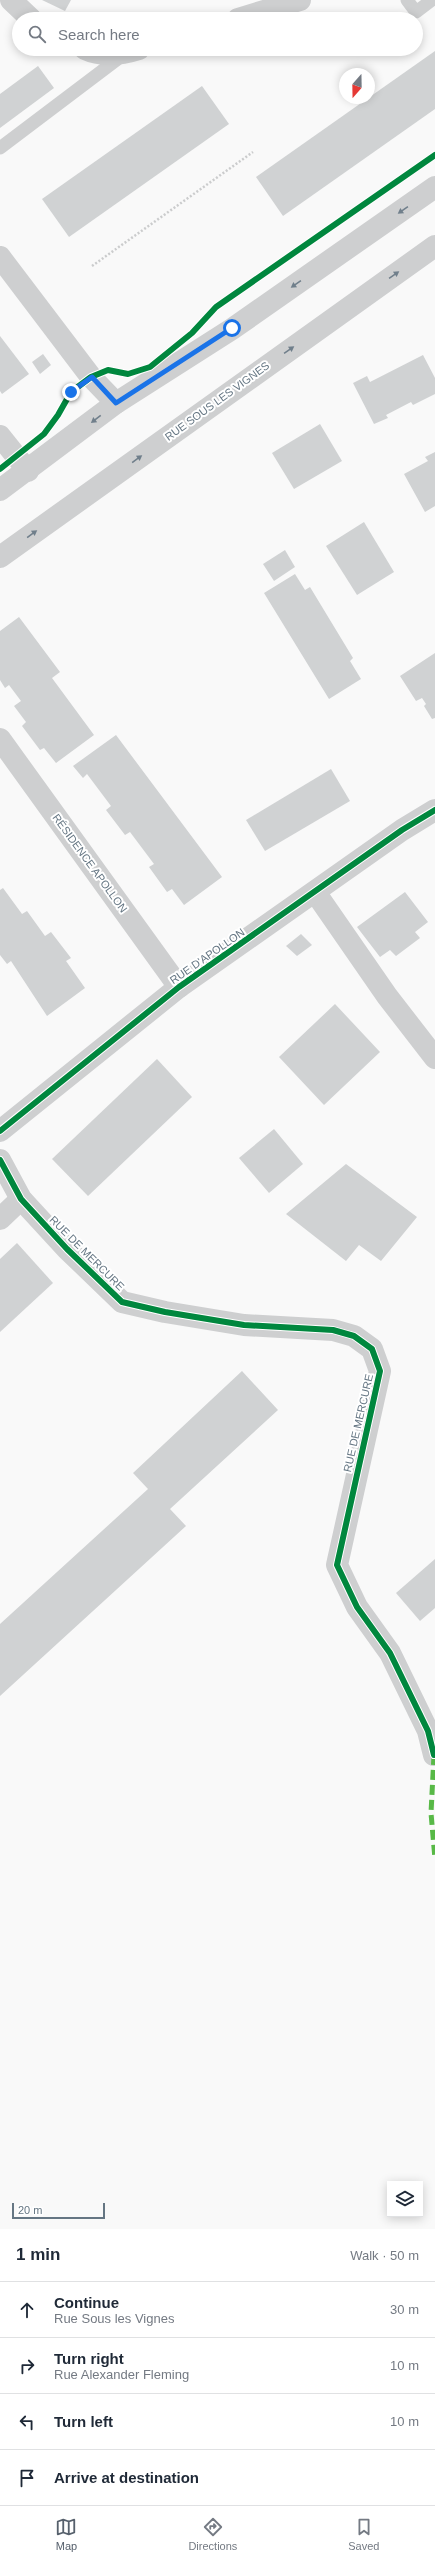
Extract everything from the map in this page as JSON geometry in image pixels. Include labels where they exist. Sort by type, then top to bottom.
[{"type":"street","points":[[11,0],[24,12]]},
{"type":"street","points":[[261,12],[300,0]]},
{"type":"street","points":[[0,490],[28,471],[116,403],[232,328],[435,187]]},
{"type":"street","name":"RUE SOUS LES VIGNES","points":[[0,557],[435,246]]},
{"type":"street","points":[[0,257],[92,377],[116,403]]},
{"type":"street","points":[[0,436],[28,471]]},
{"type":"street","name":"RÉSIDENCE APOLLON","points":[[0,739],[179,987]]},
{"type":"street","name":"RUE D'APOLLON","points":[[0,1131],[179,987],[402,830],[435,810]]},
{"type":"street","points":[[315,892],[387,996],[435,1058]]},
{"type":"street","name":"RUE DE MERCURE","points":[[0,1160],[21,1199],[67,1249],[122,1302],[165,1312],[244,1325],[332,1330],[354,1336],[372,1349],[380,1371],[337,1565],[357,1607],[390,1653],[428,1731],[434,1755]]},
{"type":"street","points":[[0,1219],[21,1199]]},
{"type":"lane","points":[[407,0],[416,12],[432,0]]},
{"type":"lane","points":[[0,148],[125,56]]},
{"type":"path","points":[[92,266],[253,152]]},
{"type":"building","points":[[42,0],[71,0],[65,11]]},
{"type":"building","points":[[435,51],[435,109],[283,216],[256,177],[360,104],[375,104],[375,93]]},
{"type":"building","points":[[38,66],[54,88],[0,128],[0,94]]},
{"type":"building","points":[[202,86],[229,124],[69,237],[42,199]]},
{"type":"building","points":[[0,336],[29,374],[2,394],[0,391]]},
{"type":"building","points":[[43,354],[51,365],[40,374],[32,362]]},
{"type":"building","points":[[423,355],[435,378],[435,394],[413,405],[411,402],[386,415],[388,418],[374,424],[353,383],[367,376],[370,382]]},
{"type":"building","points":[[320,424],[342,461],[294,489],[272,453]]},
{"type":"building","points":[[435,452],[435,506],[425,512],[404,474],[428,461],[425,457]]},
{"type":"building","points":[[364,522],[394,572],[357,595],[326,546]]},
{"type":"building","points":[[285,550],[295,567],[274,581],[263,564]]},
{"type":"building","points":[[295,574],[305,590],[310,587],[353,658],[350,661],[361,679],[329,699],[264,593]]},
{"type":"building","points":[[19,617],[60,672],[52,678],[94,735],[56,763],[44,748],[40,750],[22,726],[26,722],[14,706],[21,701],[9,685],[5,688],[0,680],[0,631]]},
{"type":"building","points":[[435,653],[435,718],[432,719],[424,706],[426,704],[422,698],[416,701],[400,676]]},
{"type":"building","points":[[116,735],[222,877],[184,905],[172,889],[167,892],[149,867],[154,864],[130,832],[125,835],[106,810],[111,806],[87,774],[83,778],[73,766]]},
{"type":"building","points":[[331,769],[350,801],[265,851],[246,820]]},
{"type":"building","points":[[3,888],[22,914],[27,911],[45,936],[51,932],[71,958],[66,961],[85,988],[47,1016],[11,961],[7,964],[0,955],[0,890]]},
{"type":"building","points":[[405,892],[428,922],[415,932],[420,938],[396,956],[390,950],[380,957],[357,927]]},
{"type":"building","points":[[301,934],[312,945],[297,956],[286,946]]},
{"type":"building","points":[[335,1004],[380,1052],[324,1105],[279,1057]]},
{"type":"building","points":[[157,1059],[192,1097],[88,1196],[52,1159]]},
{"type":"building","points":[[274,1129],[303,1164],[269,1193],[239,1158]]},
{"type":"building","points":[[346,1164],[417,1217],[381,1261],[359,1245],[346,1261],[286,1214]]},
{"type":"building","points":[[17,1243],[53,1283],[0,1332],[0,1259]]},
{"type":"building","points":[[242,1371],[278,1410],[170,1509],[186,1526],[0,1696],[0,1624],[148,1489],[133,1473]]},
{"type":"building","points":[[435,1559],[435,1608],[420,1621],[396,1593]]},
{"type":"marked path","points":[[434,1755],[431,1813],[435,1859]]},
{"type":"cycle path","points":[[0,469],[44,434],[58,415],[71,392],[91,377],[108,370],[128,374],[150,367],[192,333],[216,307],[435,155]]},
{"type":"cycle path","points":[[0,1131],[179,987],[402,830],[435,810]]},
{"type":"cycle path","points":[[0,1160],[21,1199],[67,1249],[122,1302],[165,1312],[244,1325],[333,1330],[354,1336],[372,1349],[380,1371],[337,1565],[357,1607],[390,1653],[428,1731],[434,1755]]},
{"type":"route","points":[[71,392],[92,377],[116,403],[232,328]]}]
